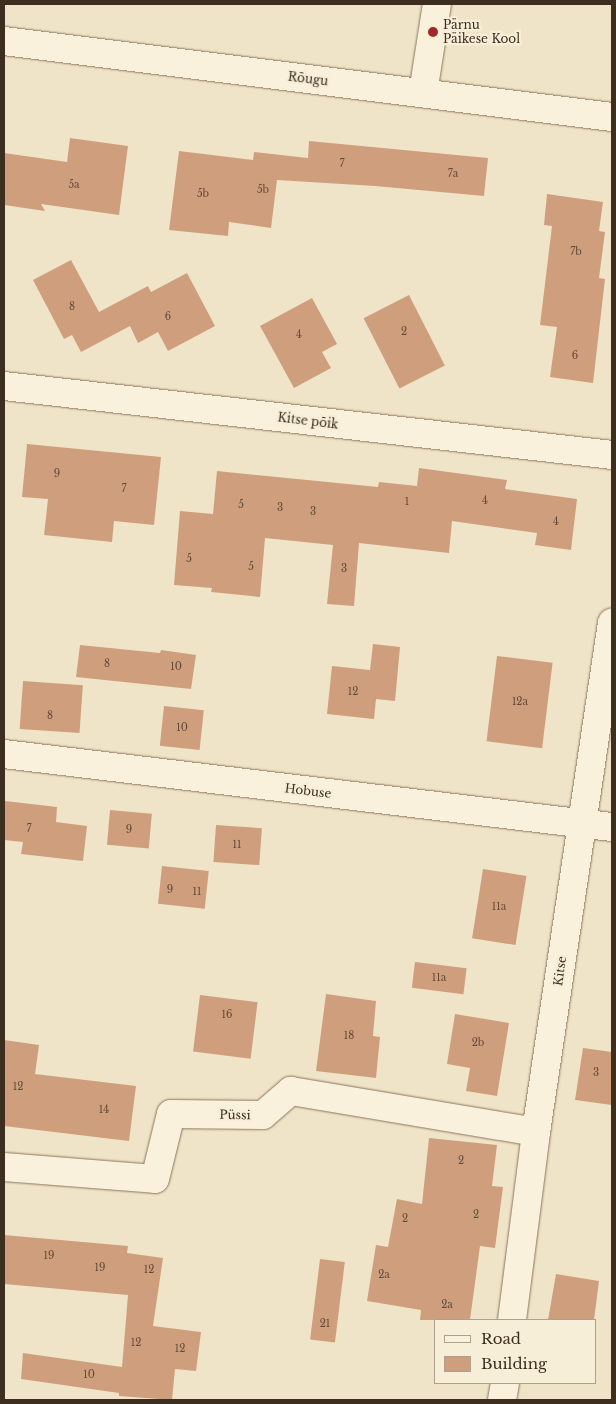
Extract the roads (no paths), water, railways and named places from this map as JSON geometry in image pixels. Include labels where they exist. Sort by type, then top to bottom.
[{"type":"street","points":[[423,93],[437,4]]},
{"type":"street","name":"Rõugu","points":[[4,41],[612,118]]},
{"type":"street","name":"Kitse põik","points":[[4,386],[612,455]]},
{"type":"street","name":"Kitse","points":[[512,1319],[536,1132],[612,623]]},
{"type":"street","name":"Hobuse","points":[[4,754],[612,827]]},
{"type":"street","name":"Püssi","points":[[4,1167],[155,1179],[171,1114],[263,1115],[291,1091],[536,1132]]},
{"type":"street","points":[[502,1400],[505,1384]]},
{"type":"place","name":"Pärnu Päikese Kool","points":[[433,32]]}]
